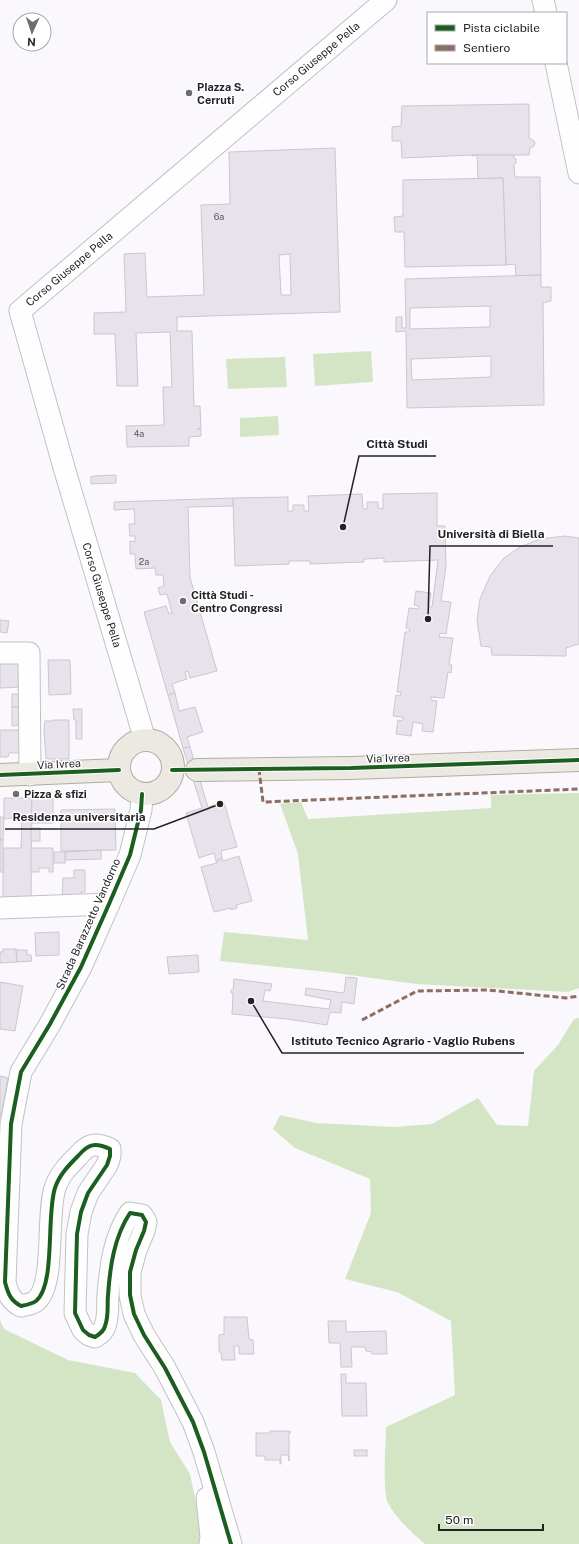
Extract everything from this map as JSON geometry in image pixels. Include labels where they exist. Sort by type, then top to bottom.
[{"type":"main road","points":[[145,740],[162,746],[172,761],[186,770],[170,778],[158,791],[150,794],[142,794],[133,791],[126,786],[121,779],[119,762],[126,750],[136,742],[145,740]]},
{"type":"main road","name":"Via Ivrea","points":[[186,770],[351,768],[579,760]]},
{"type":"main road","name":"Via Ivrea","points":[[0,775],[119,770]]},
{"type":"street","name":"Corso Giuseppe Pella","points":[[145,740],[65,471],[20,311],[386,0]]},
{"type":"street","points":[[543,0],[546,12]]},
{"type":"street","points":[[556,64],[579,173]]},
{"type":"street","points":[[0,652],[29,653],[30,774]]},
{"type":"street","name":"Strada Barazzetto Vandorno","points":[[142,794],[141,810],[130,854],[109,904],[81,967],[50,1024],[21,1072],[11,1124],[5,1282],[8,1292],[15,1303],[22,1306],[36,1300],[45,1285],[51,1210],[55,1188],[59,1178],[84,1148],[94,1144],[110,1149],[110,1156],[107,1165],[88,1193],[81,1212],[77,1234],[75,1313],[80,1326],[89,1335],[95,1337],[100,1334],[105,1326],[108,1290],[115,1247],[121,1230],[130,1213],[142,1215],[146,1222],[130,1272],[130,1295],[134,1314],[144,1334],[165,1368],[193,1422],[212,1478],[231,1544]]},
{"type":"street","points":[[0,908],[109,904]]},
{"type":"street","points":[[210,1544],[211,1537],[207,1494],[212,1478]]},
{"type":"green space","points":[[371,351],[373,382],[315,386],[313,354]]},
{"type":"green space","points":[[285,357],[287,387],[228,389],[226,359]]},
{"type":"green space","points":[[278,416],[279,435],[240,437],[240,418]]},
{"type":"green space","points":[[579,793],[579,988],[568,992],[416,984],[328,972],[220,961],[224,932],[308,940],[298,854],[280,804],[301,802],[308,819],[491,808],[491,795]]},
{"type":"green space","points":[[579,1018],[579,1544],[425,1544],[400,1519],[391,1508],[386,1497],[386,1427],[455,1395],[451,1321],[397,1292],[345,1279],[371,1213],[370,1179],[295,1148],[273,1129],[280,1115],[316,1123],[394,1127],[432,1124],[478,1098],[497,1125],[528,1126],[534,1071],[558,1045],[574,1019]]},
{"type":"green space","points":[[0,1320],[4,1329],[68,1360],[135,1373],[161,1400],[170,1442],[190,1474],[201,1526],[199,1544],[0,1544]]},
{"type":"building","points":[[529,104],[529,138],[534,141],[535,144],[533,147],[530,147],[529,155],[474,155],[402,158],[401,141],[392,141],[392,127],[401,126],[402,106]]},
{"type":"building","points":[[335,148],[340,312],[177,317],[177,331],[192,331],[194,406],[200,406],[201,428],[197,429],[201,429],[201,436],[189,437],[189,446],[127,447],[126,426],[164,425],[163,387],[172,387],[170,332],[136,333],[138,386],[117,386],[115,334],[94,334],[94,313],[126,312],[124,254],[145,253],[147,297],[204,295],[201,205],[230,204],[229,152]],"holes":[[[290,254],[291,295],[281,295],[279,255]]]},
{"type":"building","points":[[477,155],[514,155],[514,158],[516,159],[516,163],[514,164],[515,177],[540,177],[541,275],[516,276],[515,264],[506,265],[503,178],[478,179]]},
{"type":"building","points":[[503,178],[506,265],[405,267],[404,232],[395,232],[394,217],[403,216],[403,180]]},
{"type":"building","points":[[541,275],[541,287],[551,287],[551,301],[543,303],[544,405],[407,408],[406,331],[396,332],[396,317],[402,317],[402,328],[406,328],[405,279]],"holes":[[[490,306],[490,327],[410,329],[410,308]],[[491,356],[491,377],[412,380],[411,359]]]},
{"type":"building","points":[[116,475],[116,483],[91,484],[91,477]]},
{"type":"building","points":[[437,493],[437,526],[445,526],[446,567],[441,601],[451,602],[446,634],[440,633],[439,637],[453,638],[449,665],[452,665],[451,673],[448,672],[444,698],[431,697],[431,700],[437,701],[433,732],[422,731],[423,724],[413,722],[411,736],[396,734],[398,720],[402,721],[403,717],[393,716],[396,695],[400,696],[401,692],[397,692],[405,632],[409,632],[410,629],[406,628],[409,608],[418,609],[419,606],[414,605],[416,591],[431,593],[429,607],[432,607],[438,560],[384,562],[384,558],[364,559],[364,562],[310,564],[310,561],[289,561],[289,564],[235,566],[233,498],[288,497],[288,511],[293,511],[293,505],[304,505],[304,511],[309,511],[308,496],[362,494],[363,509],[367,509],[367,502],[378,502],[378,508],[383,509],[383,494]]},
{"type":"building","name":"Città Studi - Centro Congressi","points":[[233,498],[233,506],[188,507],[190,577],[217,671],[190,678],[188,671],[185,672],[187,679],[172,684],[175,693],[168,695],[144,612],[166,606],[169,614],[172,613],[167,594],[160,595],[158,588],[164,586],[163,575],[156,575],[155,568],[136,569],[135,554],[130,554],[130,541],[135,542],[135,536],[130,536],[129,524],[135,524],[134,509],[114,510],[114,502]]},
{"type":"building","points":[[565,536],[579,538],[579,644],[566,648],[566,656],[492,655],[491,647],[481,646],[477,620],[480,599],[490,576],[504,558],[520,547],[540,539]]},
{"type":"building","points":[[0,620],[9,621],[7,633],[0,632]]},
{"type":"building","points":[[48,660],[70,660],[71,694],[49,695]]},
{"type":"building","points":[[0,663],[21,663],[21,687],[0,688]]},
{"type":"building","points":[[175,693],[179,711],[195,707],[203,732],[187,737],[190,747],[183,748],[168,695]]},
{"type":"building","points":[[12,694],[22,694],[22,707],[12,707]]},
{"type":"building","points":[[12,707],[22,707],[22,725],[12,726]]},
{"type":"building","points":[[73,709],[82,709],[82,739],[76,739],[76,720],[74,720]]},
{"type":"building","points":[[69,720],[69,759],[46,759],[44,731],[45,721]]},
{"type":"building","points":[[0,730],[21,730],[21,753],[9,753],[8,757],[0,757]]},
{"type":"building","points":[[190,747],[208,807],[224,802],[237,847],[221,851],[222,858],[216,861],[214,853],[199,858],[186,813],[202,808],[183,748]]},
{"type":"building","points":[[4,798],[32,798],[31,903],[3,903],[3,848],[21,848],[22,817],[4,819]]},
{"type":"building","points":[[32,798],[53,798],[53,823],[31,823]]},
{"type":"building","points":[[115,809],[116,850],[61,851],[61,810]]},
{"type":"building","points":[[0,817],[4,817],[3,840],[0,840]]},
{"type":"building","points":[[31,828],[40,828],[40,841],[31,841]]},
{"type":"building","points":[[0,840],[3,840],[3,872],[0,872]]},
{"type":"building","points":[[31,848],[53,848],[53,872],[49,872],[49,868],[39,868],[39,872],[31,872]]},
{"type":"building","points":[[101,850],[101,859],[65,860],[65,852]]},
{"type":"building","points":[[54,852],[65,852],[65,863],[54,863]]},
{"type":"building","points":[[239,856],[252,901],[236,905],[237,908],[231,910],[231,908],[214,912],[201,867],[217,863],[216,861],[222,858],[223,861]]},
{"type":"building","points":[[74,870],[85,870],[85,892],[81,892],[81,901],[62,901],[63,878],[74,878]]},
{"type":"building","points":[[59,932],[59,955],[36,956],[35,933]]},
{"type":"building","points":[[3,949],[16,949],[17,962],[0,963],[0,952],[3,952]]},
{"type":"building","points":[[16,950],[27,950],[27,955],[31,955],[32,961],[17,962]]},
{"type":"building","points":[[198,955],[199,972],[169,974],[167,957]]},
{"type":"building","points":[[346,977],[357,978],[354,1004],[342,1002],[341,1013],[330,1012],[327,1025],[287,1019],[232,1014],[233,993],[231,993],[231,990],[233,990],[234,979],[272,984],[270,991],[265,990],[263,1001],[329,1009],[331,1000],[305,995],[306,988],[344,993]]},
{"type":"building","points":[[0,982],[23,986],[15,1031],[0,1029]]},
{"type":"building","points":[[0,1076],[8,1078],[1,1117],[0,1117]]},
{"type":"building","points":[[224,1317],[247,1317],[249,1339],[253,1340],[254,1354],[239,1354],[239,1346],[234,1346],[235,1360],[222,1360],[221,1352],[219,1352],[219,1335],[224,1334]]},
{"type":"building","points":[[328,1321],[346,1321],[346,1332],[386,1331],[387,1354],[372,1354],[372,1352],[366,1351],[365,1347],[351,1347],[352,1367],[341,1367],[340,1343],[329,1343]]},
{"type":"building","points":[[341,1374],[346,1374],[346,1383],[366,1383],[367,1416],[342,1416]]},
{"type":"building","points":[[270,1431],[291,1432],[289,1433],[289,1461],[288,1455],[281,1455],[281,1464],[280,1460],[265,1460],[265,1456],[256,1456],[256,1433],[270,1433]]},
{"type":"building","points":[[354,1450],[367,1450],[367,1456],[354,1456]]},
{"type":"marked path","points":[[259,769],[263,802],[579,789]]},
{"type":"marked path","points":[[362,1020],[417,991],[488,990],[566,998],[579,996]]},
{"type":"cycle path","points":[[172,770],[351,768],[579,760]]},
{"type":"cycle path","points":[[0,775],[119,770]]},
{"type":"cycle path","points":[[142,794],[141,810],[130,855],[109,904],[81,967],[50,1024],[21,1072],[11,1124],[5,1282],[10,1297],[21,1306],[31,1304],[36,1301],[42,1292],[46,1280],[50,1248],[52,1200],[57,1183],[65,1170],[85,1149],[92,1145],[100,1145],[110,1149],[110,1156],[107,1165],[88,1193],[81,1212],[77,1234],[75,1313],[83,1330],[89,1335],[95,1337],[103,1331],[107,1318],[110,1274],[114,1252],[120,1232],[130,1213],[142,1215],[146,1222],[130,1272],[130,1295],[134,1314],[144,1335],[165,1368],[193,1422],[204,1452],[231,1544]]},
{"type":"place","name":"PIazza S. Cerruti","points":[[189,93]]},
{"type":"place","name":"Città Studi","points":[[343,527]]},
{"type":"place","name":"Città Studi - Centro Congressi","points":[[183,601]]},
{"type":"place","name":"Università di Biella","points":[[428,619]]},
{"type":"place","name":"Pizza & sfizi","points":[[16,794]]},
{"type":"place","name":"Residenza universitaria","points":[[220,804]]},
{"type":"place","name":"Istituto Tecnico Agrario - Vaglio Rubens","points":[[251,1001]]}]
